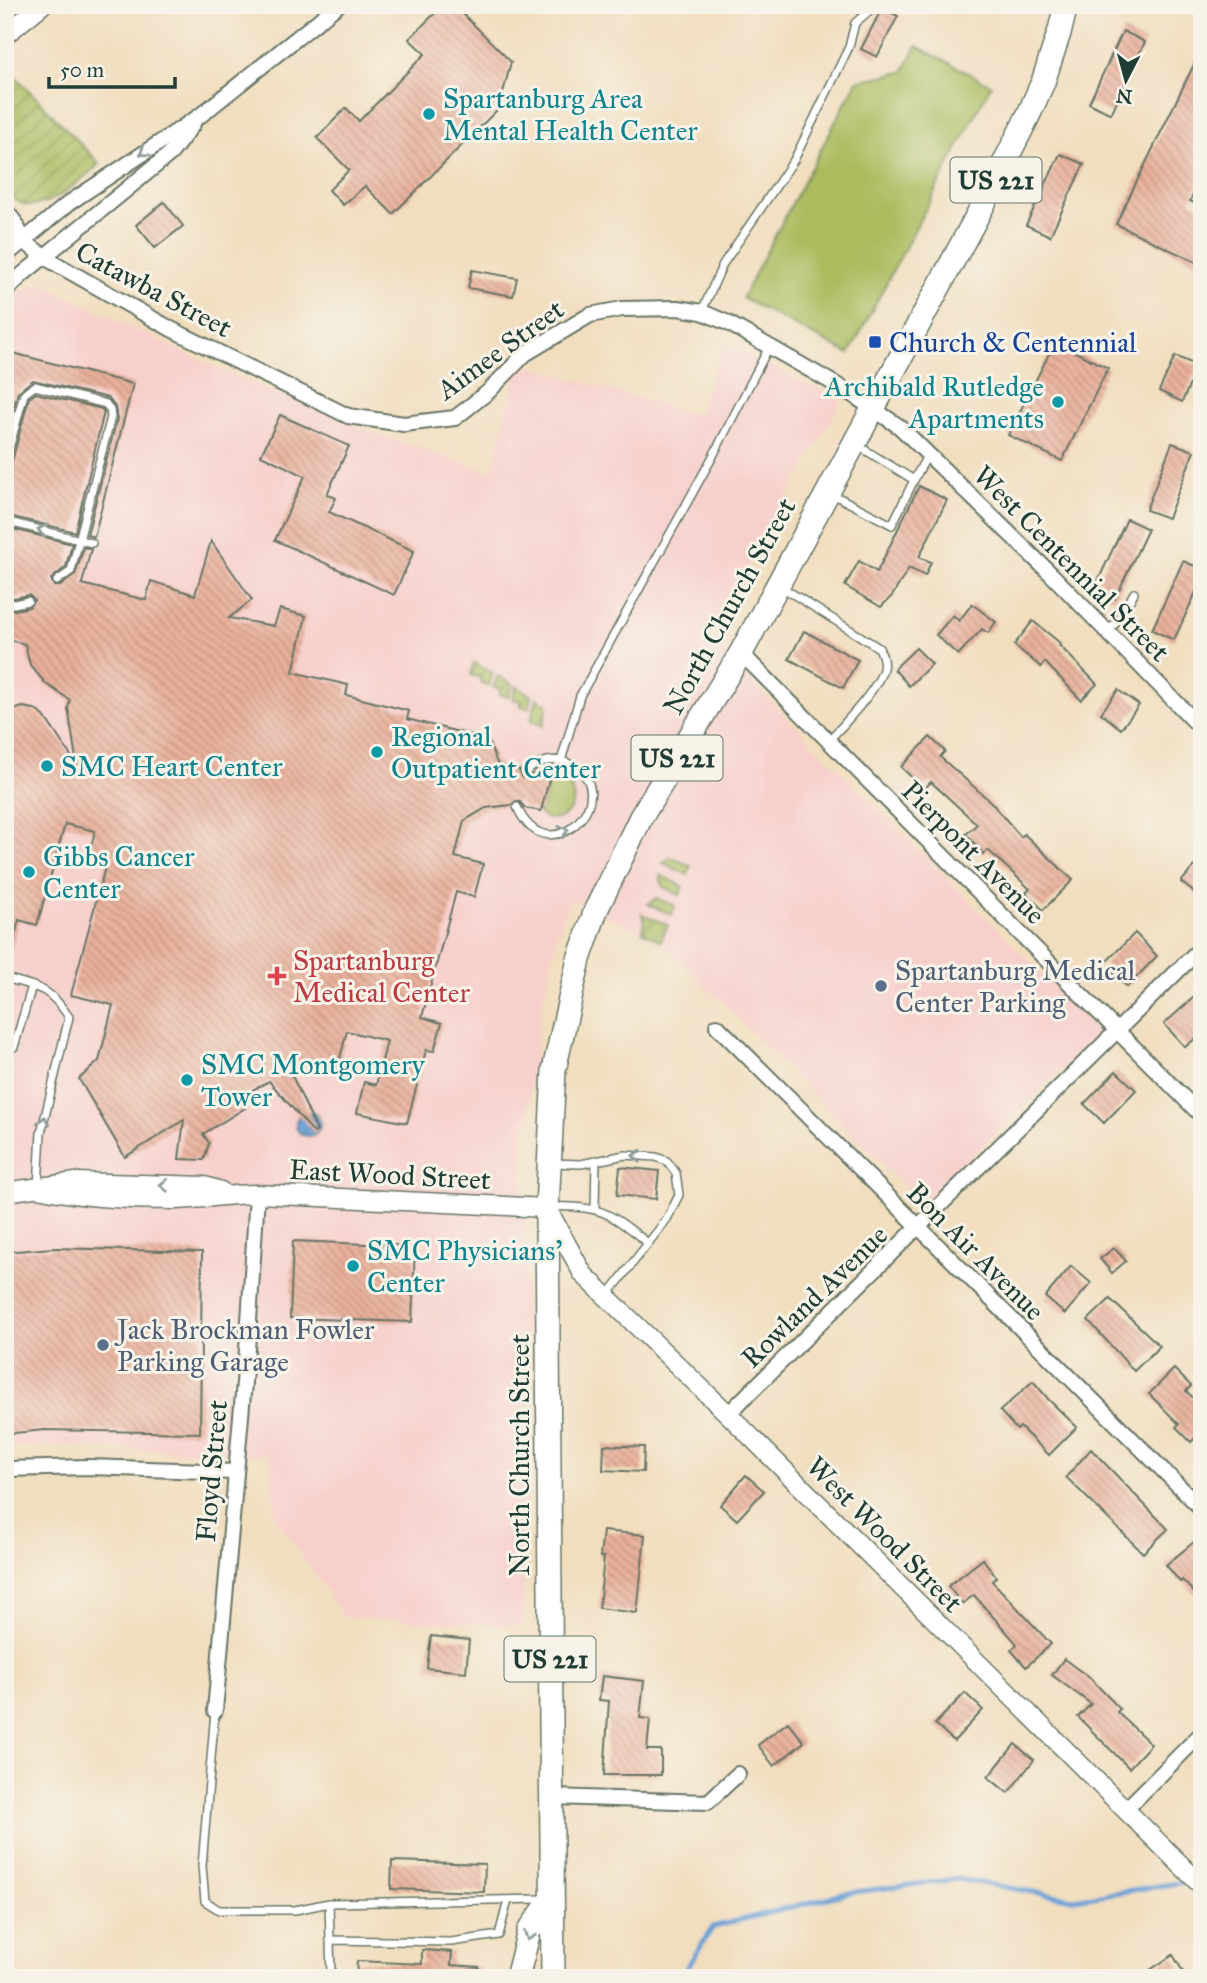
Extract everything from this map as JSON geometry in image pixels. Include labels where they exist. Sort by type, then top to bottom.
[{"type":"main road","name":"North Church Street","points":[[552,1978],[547,1208],[554,1070],[579,959],[596,910],[641,817],[741,653],[982,207],[1028,116],[1060,30],[1066,5]]},
{"type":"main road","points":[[517,1978],[529,1931],[552,1899]]},
{"type":"street","points":[[5,35],[42,5]]},
{"type":"street","points":[[5,256],[69,203],[201,115],[338,5]]},
{"type":"street","points":[[5,292],[171,153],[201,115]]},
{"type":"street","name":"Catawba Street","points":[[5,209],[23,240],[44,257],[171,330],[266,375]]},
{"type":"street","name":"Catawba Street","points":[[5,237],[23,240]]},
{"type":"street","name":"Aimee Street","points":[[266,375],[348,416],[404,424],[455,418],[488,392],[525,354],[590,315],[622,309],[678,309],[702,312],[728,323],[873,408]]},
{"type":"street","name":"West Centennial Street","points":[[873,408],[900,426],[1202,729]]},
{"type":"street","name":"Pierpont Avenue","points":[[741,653],[1202,1116]]},
{"type":"street","name":"Rowland Avenue","points":[[728,1414],[1202,947]]},
{"type":"street","name":"Bon Air Avenue","points":[[717,1026],[1202,1509]]},
{"type":"street","name":"East Wood Street","points":[[5,1192],[37,1188],[81,1197],[179,1200],[257,1194],[547,1208]]},
{"type":"street","name":"Floyd Street","points":[[215,1711],[248,1336],[257,1194]]},
{"type":"street","name":"West Wood Street","points":[[547,1208],[579,1268],[607,1297],[1202,1886]]},
{"type":"street","points":[[5,1469],[89,1467],[235,1472]]},
{"type":"street","points":[[1126,1809],[1202,1733]]},
{"type":"street","points":[[552,1797],[708,1801],[738,1774]]},
{"type":"lane","points":[[702,312],[723,264],[794,160],[849,47],[855,23],[876,5]]},
{"type":"lane","points":[[561,761],[580,696],[713,456],[769,347]]},
{"type":"lane","points":[[5,463],[24,394],[28,389],[35,386],[106,404],[110,410],[111,417],[71,571],[57,581]]},
{"type":"lane","points":[[854,443],[914,480]]},
{"type":"lane","points":[[827,491],[892,525],[928,454]]},
{"type":"lane","points":[[5,521],[92,543]]},
{"type":"lane","points":[[777,584],[879,648],[884,662],[879,679],[828,741]]},
{"type":"lane","points":[[1106,631],[1118,621],[1134,593]]},
{"type":"lane","points":[[5,602],[14,604],[28,601]]},
{"type":"lane","points":[[517,807],[530,826],[553,834],[565,833],[576,827],[589,807],[591,795],[588,783],[582,773],[572,765],[561,761],[542,762],[526,772]]},
{"type":"lane","points":[[5,978],[44,989],[59,1002],[69,1017],[41,1133],[37,1188]]},
{"type":"lane","points":[[13,1047],[32,986]]},
{"type":"lane","points":[[549,1163],[581,1164],[625,1155],[662,1158],[676,1173],[679,1195],[667,1219],[607,1297]]},
{"type":"lane","points":[[595,1209],[596,1160]]},
{"type":"lane","points":[[547,1208],[580,1206],[595,1209],[611,1216],[648,1243]]},
{"type":"lane","points":[[215,1711],[202,1866],[205,1901],[219,1910],[295,1910],[329,1903],[552,1899]]},
{"type":"lane","points":[[330,1940],[451,1942],[499,1935],[508,1900]]},
{"type":"lane","points":[[329,1903],[331,1978]]},
{"type":"shaded area","name":"Spartanburg Medical Center","points":[[43,284],[214,367],[368,431],[491,472],[519,363],[696,415],[724,345],[842,400],[708,638],[1100,1032],[922,1204],[661,941],[571,899],[558,931],[541,1010],[523,1145],[526,1377],[523,1626],[344,1617],[276,1519],[270,1455],[47,1445],[5,1448],[5,305],[18,291]]},
{"type":"green space","points":[[917,46],[991,85],[849,354],[742,298],[857,81],[903,72]]},
{"type":"green space","points":[[10,71],[100,164],[64,193],[44,203],[20,203],[5,191],[5,75]]},
{"type":"green space","points":[[474,663],[493,673],[489,685],[480,683],[481,678],[471,675]]},
{"type":"green space","points":[[498,676],[512,684],[509,697],[500,695],[500,689],[493,687]]},
{"type":"green space","points":[[516,686],[532,696],[529,708],[521,706],[521,701],[513,699]]},
{"type":"green space","points":[[537,698],[548,704],[543,726],[531,720]]},
{"type":"green space","points":[[554,775],[567,783],[573,792],[573,802],[563,816],[554,819],[545,817],[536,810],[541,810],[549,781],[543,779]]},
{"type":"green space","points":[[671,857],[691,866],[688,875],[663,863]]},
{"type":"green space","points":[[660,875],[683,886],[680,895],[663,887]]},
{"type":"green space","points":[[657,898],[675,906],[672,915],[648,904]]},
{"type":"green space","points":[[642,914],[668,925],[661,941],[643,932]]},
{"type":"water","points":[[308,1112],[316,1116],[320,1124],[316,1132],[308,1136],[300,1132],[296,1124],[300,1116]]},
{"type":"building","name":"Spartanburg Area Mental Health Center","points":[[443,5],[454,5],[511,62],[499,108],[393,214],[365,186],[343,205],[329,190],[349,170],[317,138],[346,108],[359,121],[425,54],[409,39]]},
{"type":"building","points":[[882,8],[898,16],[877,57],[861,49]]},
{"type":"building","points":[[1123,31],[1145,42],[1111,114],[1089,103]]},
{"type":"building","points":[[1202,48],[1202,177],[1190,201],[1202,207],[1202,265],[1116,224]]},
{"type":"building","points":[[1060,154],[1084,164],[1050,236],[1026,225]]},
{"type":"building","points":[[164,202],[183,226],[155,248],[136,225]]},
{"type":"building","points":[[472,270],[517,278],[513,296],[468,288]]},
{"type":"building","name":"Archibald Rutledge Apartments","points":[[1055,342],[1108,368],[1062,461],[1008,435]]},
{"type":"building","points":[[5,351],[133,384],[94,537],[87,535],[117,419],[115,407],[108,398],[33,380],[18,392],[5,439]]},
{"type":"building","points":[[1175,356],[1198,366],[1182,402],[1159,391]]},
{"type":"building","points":[[36,393],[102,409],[104,412],[75,532],[5,515],[5,469],[11,465],[29,398]]},
{"type":"building","points":[[280,415],[349,446],[327,494],[336,498],[329,512],[414,551],[394,595],[275,540],[305,476],[261,455]]},
{"type":"building","points":[[1172,443],[1194,451],[1168,518],[1146,510]]},
{"type":"building","points":[[919,486],[947,500],[919,557],[931,562],[925,576],[909,568],[892,596],[881,607],[845,586],[859,561],[877,572]]},
{"type":"building","points":[[1127,519],[1148,529],[1115,599],[1094,589]]},
{"type":"building","points":[[5,527],[72,544],[66,567],[51,579],[54,586],[60,586],[75,575],[84,547],[91,549],[82,584],[146,600],[151,581],[195,595],[211,541],[252,600],[229,618],[274,626],[280,609],[306,616],[293,672],[348,685],[346,695],[409,711],[407,719],[487,739],[498,765],[519,770],[523,778],[532,775],[549,780],[541,811],[525,808],[516,801],[511,805],[486,808],[464,821],[455,857],[483,864],[474,897],[456,892],[422,1017],[442,1023],[434,1051],[426,1050],[407,1123],[357,1113],[364,1082],[376,1085],[387,1041],[347,1031],[337,1070],[306,1063],[290,1071],[317,1131],[314,1133],[269,1081],[249,1092],[245,1108],[203,1134],[209,1143],[204,1160],[179,1159],[184,1120],[125,1157],[79,1079],[99,1061],[113,1005],[71,995],[107,860],[89,855],[95,831],[65,824],[37,925],[19,920],[9,956],[5,956],[5,712],[23,707],[34,709],[44,716],[77,765],[68,708],[70,700],[46,684],[30,665],[25,644],[5,639],[5,608],[15,610],[29,607],[34,600],[29,595],[14,598],[5,596]]},
{"type":"building","points":[[1183,561],[1202,569],[1202,579],[1174,640],[1152,630]]},
{"type":"building","points":[[972,604],[996,622],[988,633],[982,629],[958,655],[936,635],[953,615],[959,621]]},
{"type":"building","points":[[1033,621],[1060,643],[1097,684],[1081,700],[1045,662],[1041,667],[1014,645]]},
{"type":"building","points":[[804,631],[858,660],[843,688],[789,659]]},
{"type":"building","points":[[916,648],[932,664],[909,686],[894,669]]},
{"type":"building","points":[[1118,690],[1139,705],[1121,729],[1101,713]]},
{"type":"building","points":[[930,737],[945,751],[940,757],[990,801],[1021,837],[1024,834],[1073,880],[1043,910],[1026,893],[1030,889],[988,850],[983,854],[966,834],[977,824],[931,782],[924,789],[901,767]]},
{"type":"building","points":[[1202,857],[1202,899],[1181,882]]},
{"type":"building","points":[[1135,933],[1157,956],[1127,987],[1104,964]]},
{"type":"building","points":[[1194,997],[1202,1006],[1202,1033],[1185,1047],[1164,1024]]},
{"type":"building","points":[[1116,1071],[1136,1090],[1104,1123],[1084,1104]]},
{"type":"building","points":[[620,1167],[659,1171],[656,1199],[617,1195]]},
{"type":"building","name":"SMC Physicians' Center","points":[[293,1241],[415,1246],[412,1322],[290,1318]]},
{"type":"building","name":"Jack Brockman Fowler Parking Garage","points":[[53,1248],[202,1252],[200,1433],[45,1430],[5,1434],[5,1252]]},
{"type":"building","points":[[1114,1248],[1126,1261],[1112,1273],[1100,1259]]},
{"type":"building","points":[[1071,1266],[1091,1283],[1065,1314],[1045,1297]]},
{"type":"building","points":[[1110,1299],[1160,1346],[1134,1371],[1088,1320]]},
{"type":"building","points":[[1174,1369],[1191,1386],[1186,1391],[1202,1406],[1202,1431],[1191,1442],[1176,1427],[1179,1424],[1149,1394]]},
{"type":"building","points":[[1033,1381],[1077,1427],[1049,1455],[1020,1427],[1017,1430],[1000,1411]]},
{"type":"building","points":[[604,1445],[644,1447],[643,1472],[603,1470]]},
{"type":"building","points":[[1091,1449],[1168,1529],[1143,1553],[1066,1477]]},
{"type":"building","points":[[746,1475],[764,1491],[737,1520],[720,1505]]},
{"type":"building","points":[[603,1531],[645,1535],[637,1613],[599,1608],[604,1557],[600,1557]]},
{"type":"building","points":[[1194,1542],[1202,1552],[1202,1601],[1182,1580],[1180,1582],[1166,1565]]},
{"type":"building","points":[[983,1559],[996,1577],[992,1581],[1051,1644],[1026,1667],[1011,1650],[1017,1644],[974,1595],[962,1604],[948,1586]]},
{"type":"building","points":[[431,1636],[469,1640],[466,1672],[427,1668]]},
{"type":"building","points":[[1064,1659],[1091,1679],[1120,1709],[1117,1712],[1151,1744],[1129,1768],[1078,1717],[1091,1704],[1052,1675]]},
{"type":"building","points":[[602,1676],[644,1681],[640,1718],[650,1719],[647,1750],[661,1750],[661,1775],[604,1775],[609,1701],[599,1700]]},
{"type":"building","points":[[965,1693],[983,1710],[954,1741],[935,1724]]},
{"type":"building","points":[[788,1722],[804,1742],[774,1766],[758,1745]]},
{"type":"building","points":[[1015,1744],[1034,1760],[1008,1793],[988,1777]]},
{"type":"building","points":[[392,1861],[485,1864],[484,1892],[391,1889]]},
{"type":"building","points":[[422,1950],[452,1952],[451,1965],[479,1967],[478,1978],[356,1978],[357,1961],[422,1964]]},
{"type":"building","points":[[1173,1955],[1187,1978],[1138,1978]]},
{"type":"waterway","points":[[680,1978],[713,1927],[847,1893],[958,1879],[1074,1899],[1185,1882]]},
{"type":"place","name":"Spartanburg Area Mental Health Center","points":[[429,114]]},
{"type":"place","name":"Church & Centennial","points":[[875,342]]},
{"type":"place","name":"Archibald Rutledge Apartments","points":[[1058,402]]},
{"type":"place","name":"Regional Outpatient Center","points":[[377,752]]},
{"type":"place","name":"SMC Heart Center","points":[[47,766]]},
{"type":"place","name":"Gibbs Cancer Center","points":[[29,872]]},
{"type":"place","name":"Spartanburg Medical Center","points":[[277,976]]},
{"type":"place","name":"Spartanburg Medical Center Parking","points":[[881,986]]},
{"type":"place","name":"SMC Montgomery Tower","points":[[187,1080]]},
{"type":"place","name":"SMC Physicians' Center","points":[[353,1266]]},
{"type":"place","name":"Jack Brockman Fowler Parking Garage","points":[[103,1345]]}]
